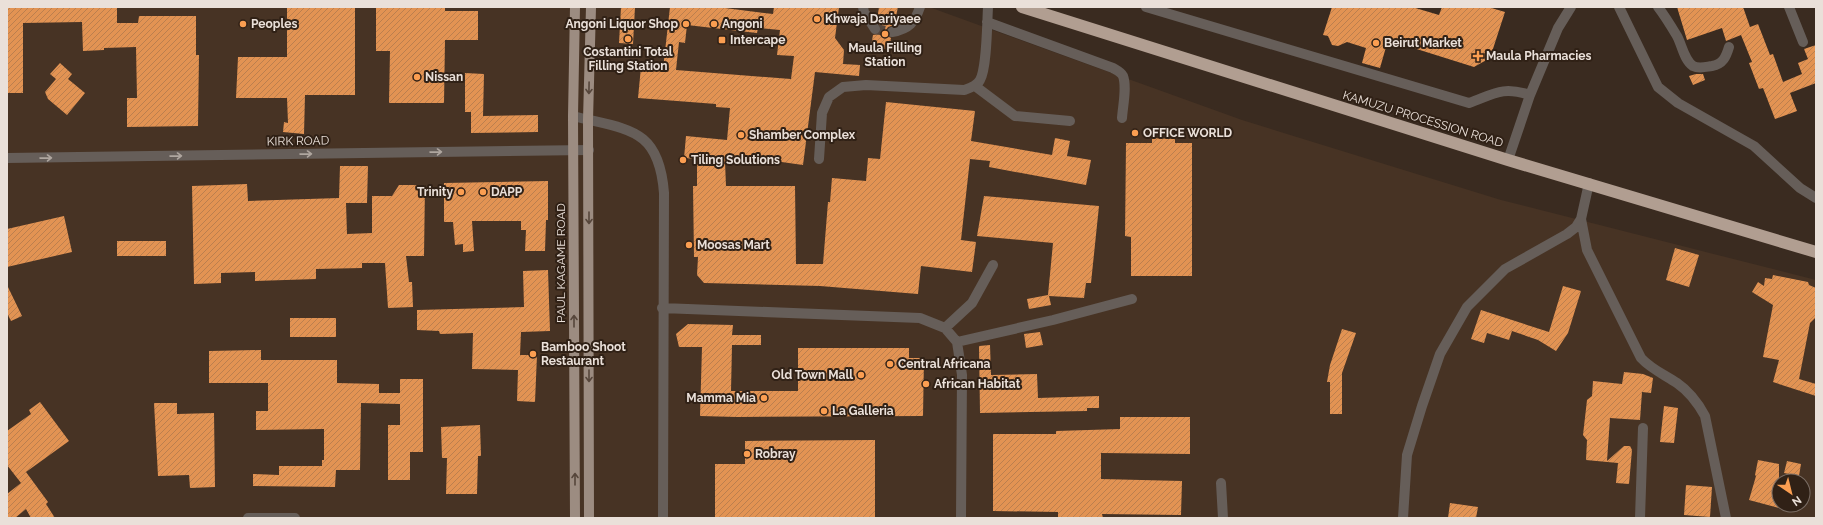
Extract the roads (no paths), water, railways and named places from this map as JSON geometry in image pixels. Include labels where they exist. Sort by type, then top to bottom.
[{"type":"highway","name":"KAMUZU PROCESSION ROAD","points":[[1022,7],[1508,160],[1816,252]]},
{"type":"main road","name":"PAUL KAGAME ROAD","points":[[575,7],[573,116],[575,518]]},
{"type":"main road","points":[[589,518],[588,120],[591,7]]},
{"type":"street","points":[[863,7],[864,12],[875,29]]},
{"type":"street","points":[[892,32],[903,30],[910,24],[916,18],[920,7]]},
{"type":"street","points":[[819,159],[822,113],[829,97],[843,87],[866,85],[964,90],[975,86],[981,80],[984,67],[988,7]]},
{"type":"street","points":[[1146,7],[1469,103],[1500,90],[1516,90],[1530,95]]},
{"type":"street","points":[[1508,160],[1530,95],[1558,28],[1571,7]]},
{"type":"street","points":[[1619,7],[1658,87],[1678,103],[1754,146],[1800,188],[1816,198]]},
{"type":"street","points":[[1658,7],[1678,37],[1688,60],[1693,65],[1700,68],[1714,66],[1721,63],[1726,58],[1729,47]]},
{"type":"street","points":[[1789,7],[1803,42]]},
{"type":"street","points":[[987,22],[1113,68],[1120,72],[1122,74],[1124,85],[1122,118]]},
{"type":"street","points":[[975,86],[1015,116],[1070,121]]},
{"type":"street","points":[[573,116],[628,130],[642,138],[650,145],[660,163],[664,193],[662,308],[663,518]]},
{"type":"street","name":"KIRK ROAD","points":[[7,158],[589,150]]},
{"type":"street","points":[[1403,518],[1407,455],[1440,354],[1467,307],[1505,269],[1567,234],[1576,227],[1581,219],[1589,183]]},
{"type":"street","points":[[1581,219],[1587,250],[1641,358],[1648,365],[1688,392],[1698,403],[1705,416],[1726,518]]},
{"type":"street","points":[[945,328],[972,303],[993,265]]},
{"type":"street","points":[[957,342],[1052,320],[1132,298]]},
{"type":"street","points":[[662,308],[920,318],[945,328],[957,342],[962,375],[961,518]]},
{"type":"street","points":[[1640,518],[1643,428]]},
{"type":"street","points":[[1221,483],[1223,518]]},
{"type":"street","points":[[248,518],[295,518]]},
{"type":"street","points":[[570,518],[589,518]]},
{"type":"tunnel","points":[[875,29],[892,32]]},
{"type":"place","name":"Khwaja Dariyaee","points":[[817,19]]},
{"type":"place","name":"Peoples","points":[[243,24]]},
{"type":"place","name":"Angoni Liquor Shop","points":[[686,24]]},
{"type":"place","name":"Angoni","points":[[714,24]]},
{"type":"place","name":"Maula Filling Station","points":[[885,34]]},
{"type":"place","name":"Costantini Total Filling Station","points":[[628,39]]},
{"type":"place","name":"Intercape","points":[[722,40]]},
{"type":"place","name":"Beirut Market","points":[[1376,43]]},
{"type":"place","name":"Maula Pharmacies","points":[[1478,56]]},
{"type":"place","name":"Nissan","points":[[417,77]]},
{"type":"place","name":"OFFICE WORLD","points":[[1135,133]]},
{"type":"place","name":"Shamber Complex","points":[[741,135]]},
{"type":"place","name":"Tiling Solutions","points":[[683,160]]},
{"type":"place","name":"Trinity","points":[[461,192]]},
{"type":"place","name":"DAPP","points":[[483,192]]},
{"type":"place","name":"Moosas Mart","points":[[689,245]]},
{"type":"place","name":"Bamboo Shoot Restaurant","points":[[533,354]]},
{"type":"place","name":"Central Africana","points":[[890,364]]},
{"type":"place","name":"Old Town Mall","points":[[861,375]]},
{"type":"place","name":"African Habitat","points":[[926,384]]},
{"type":"place","name":"Mamma Mia","points":[[764,398]]},
{"type":"place","name":"La Galleria","points":[[824,411]]},
{"type":"place","name":"Robray","points":[[747,454]]}]
